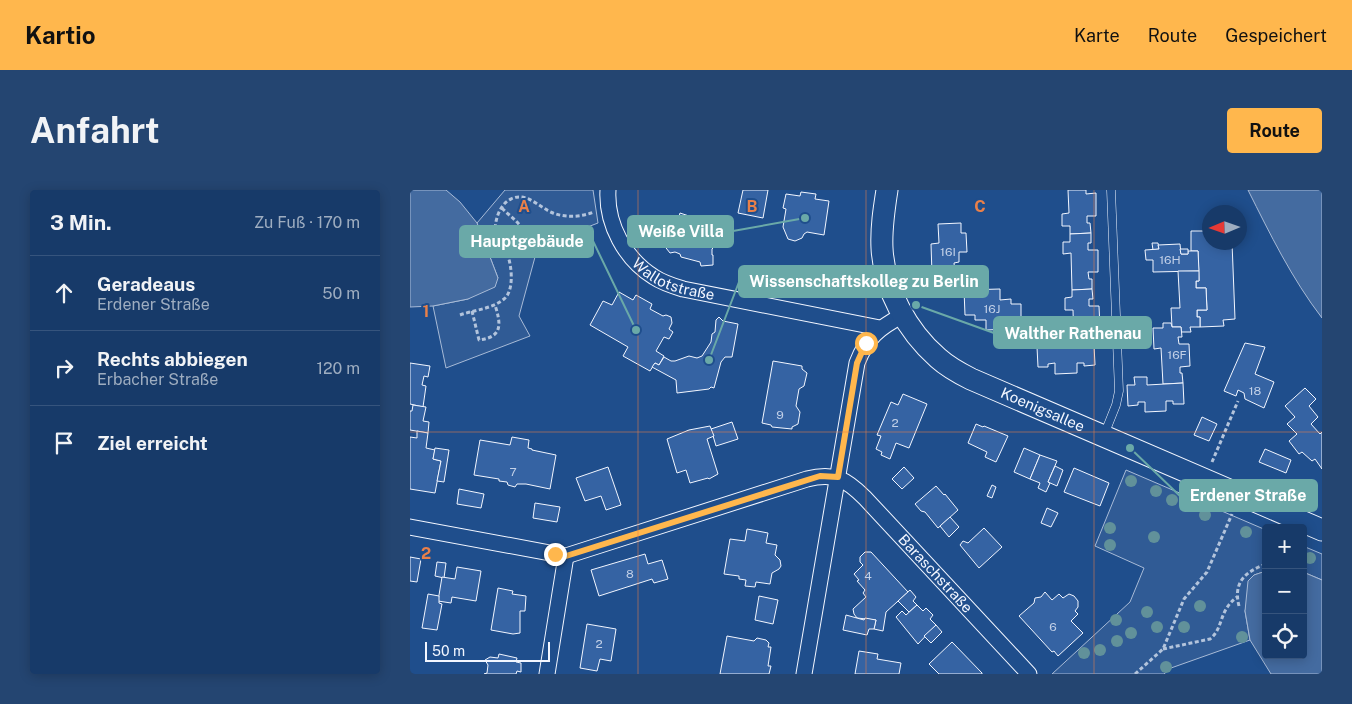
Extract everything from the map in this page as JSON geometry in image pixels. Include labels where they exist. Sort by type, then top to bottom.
[{"type":"main road","name":"Koenigsallee","points":[[887,190],[882,226],[882,248],[889,282],[903,315],[916,336],[938,358],[953,369],[978,382],[1322,530]]},
{"type":"street","name":"Wallotstraße","points":[[608,190],[609,209],[620,242],[631,258],[654,277],[683,289],[880,328]]},
{"type":"street","points":[[804,674],[857,363],[866,343],[880,328],[903,315]]},
{"type":"street","points":[[410,527],[566,556],[807,479],[820,476],[838,477]]},
{"type":"street","name":"Baraschstraße","points":[[838,477],[852,484],[1029,674]]},
{"type":"street","points":[[547,674],[566,556]]},
{"type":"lane","points":[[1103,436],[1116,406],[1118,391],[1111,190]]},
{"type":"path","points":[[460,315],[495,305],[510,292],[512,282],[508,256],[500,244],[495,227],[500,211],[511,198],[521,197],[530,199],[552,212],[564,216],[576,216],[609,209]]},
{"type":"path","points":[[502,208],[518,223],[523,231],[522,237],[508,256]]},
{"type":"path","points":[[472,311],[479,340],[485,340],[492,337],[500,326],[495,305]]},
{"type":"path","points":[[1212,462],[1238,401]]},
{"type":"path","points":[[1135,674],[1163,649],[1184,599],[1207,572],[1232,514]]},
{"type":"path","points":[[1239,606],[1237,597],[1239,583],[1245,575],[1262,565]]},
{"type":"path","points":[[1163,649],[1210,639],[1216,634],[1224,610],[1229,602],[1237,597]]},
{"type":"shaded area","points":[[410,190],[446,190],[460,202],[477,223],[498,278],[495,287],[468,299],[433,306],[410,307]]},
{"type":"shaded area","points":[[505,190],[593,190],[598,223],[538,246],[519,316],[530,336],[446,368],[433,306],[468,299],[498,278],[477,223]]},
{"type":"shaded area","points":[[1248,190],[1322,190],[1322,318],[1291,272]]},
{"type":"shaded area","points":[[1126,470],[1262,528],[1262,572],[1254,575],[1245,611],[1250,640],[1171,668],[1164,674],[1052,674],[1130,602],[1144,568],[1095,546]]},
{"type":"shaded area","points":[[1307,548],[1322,554],[1322,580],[1307,574]]},
{"type":"shaded area","points":[[1262,572],[1262,659],[1307,659],[1307,574],[1322,580],[1322,674],[1271,674],[1250,640],[1245,611],[1248,581],[1254,575]]},
{"type":"building","points":[[743,190],[768,190],[763,218],[738,213]]},
{"type":"building","points":[[1068,190],[1086,190],[1086,194],[1096,193],[1096,216],[1087,216],[1087,223],[1090,223],[1091,233],[1070,234],[1070,226],[1062,226],[1062,214],[1069,213]]},
{"type":"building","points":[[801,192],[816,194],[815,199],[829,201],[824,235],[807,232],[802,238],[795,241],[788,239],[783,227],[786,209],[783,208],[786,194],[800,196]]},
{"type":"building","points":[[680,213],[692,217],[690,223],[692,226],[699,228],[698,231],[701,234],[705,231],[708,235],[711,233],[719,242],[712,249],[713,265],[701,266],[700,262],[681,257],[680,254],[675,252],[670,253],[659,239],[654,237],[657,227],[666,229],[671,225],[673,219],[678,220]]},
{"type":"building","points":[[961,223],[961,233],[966,233],[967,252],[959,252],[959,262],[954,263],[955,273],[932,274],[931,244],[939,243],[938,224]]},
{"type":"building","points":[[1191,231],[1202,231],[1202,250],[1232,250],[1235,319],[1223,320],[1224,326],[1200,327],[1200,317],[1197,317],[1197,310],[1207,310],[1206,288],[1196,288],[1196,281],[1199,281],[1198,251],[1191,251]]},
{"type":"building","points":[[1091,233],[1091,243],[1088,243],[1088,250],[1098,250],[1098,272],[1088,272],[1089,279],[1092,279],[1092,289],[1072,290],[1071,253],[1063,254],[1063,242],[1070,242],[1070,234]]},
{"type":"building","points":[[1152,243],[1158,243],[1159,249],[1153,250]]},
{"type":"building","points":[[1180,244],[1181,254],[1188,254],[1188,251],[1198,251],[1199,271],[1153,272],[1153,260],[1146,260],[1145,250],[1159,249],[1158,245]]},
{"type":"building","points":[[1180,249],[1188,249],[1188,254],[1181,254]]},
{"type":"building","points":[[1178,271],[1199,271],[1199,281],[1196,281],[1196,288],[1206,288],[1207,310],[1197,310],[1197,317],[1200,317],[1200,327],[1190,327],[1191,332],[1181,332],[1181,327],[1172,327],[1171,308],[1180,308]]},
{"type":"building","points":[[1000,289],[1000,300],[1011,299],[1011,304],[1021,304],[1021,324],[1012,325],[1012,329],[986,330],[986,320],[975,320],[975,315],[965,315],[964,290]]},
{"type":"building","points":[[1092,289],[1093,299],[1089,299],[1089,306],[1099,306],[1100,328],[1093,328],[1094,345],[1074,346],[1073,310],[1065,310],[1065,298],[1072,297],[1072,290]]},
{"type":"building","points":[[619,292],[633,300],[636,295],[652,304],[650,309],[663,316],[671,317],[672,323],[669,329],[673,332],[669,339],[664,337],[656,351],[664,356],[659,365],[655,363],[650,371],[623,356],[628,347],[590,325],[603,301],[612,305]]},
{"type":"building","points":[[719,317],[723,321],[738,324],[732,357],[725,357],[721,362],[714,388],[677,393],[676,380],[652,367],[655,363],[659,365],[664,357],[675,361],[689,356],[697,358],[702,356],[711,342],[712,334],[715,332],[716,320]]},
{"type":"building","points":[[1163,323],[1171,323],[1172,327],[1181,327],[1182,337],[1178,337],[1179,344],[1189,344],[1190,366],[1180,367],[1183,383],[1163,384],[1161,348],[1154,349],[1153,328],[1163,328]]},
{"type":"building","points":[[1057,339],[1058,346],[1094,345],[1095,365],[1084,366],[1084,363],[1077,363],[1077,373],[1055,374],[1055,363],[1048,364],[1048,367],[1038,367],[1037,347],[1045,346],[1045,340]]},
{"type":"building","points":[[1245,343],[1265,347],[1255,374],[1274,382],[1264,408],[1245,399],[1244,393],[1238,390],[1236,396],[1224,391]]},
{"type":"building","points":[[773,361],[802,366],[802,369],[807,373],[804,386],[799,389],[796,406],[800,412],[798,424],[792,427],[792,429],[772,427],[762,423]]},
{"type":"building","points":[[410,363],[430,366],[428,377],[424,376],[422,385],[426,386],[423,407],[410,404]]},
{"type":"building","points":[[1134,377],[1147,377],[1147,385],[1183,383],[1184,404],[1173,404],[1173,401],[1166,401],[1166,411],[1145,412],[1145,402],[1138,402],[1138,405],[1128,406],[1127,385],[1135,385]]},
{"type":"building","points":[[1305,388],[1316,399],[1309,406],[1318,417],[1311,424],[1320,434],[1322,432],[1322,469],[1315,459],[1312,461],[1302,452],[1299,454],[1289,441],[1297,434],[1287,424],[1295,417],[1285,406]]},
{"type":"building","points":[[903,394],[927,404],[909,448],[896,443],[890,459],[881,455],[882,452],[876,449],[881,436],[877,435],[891,402],[898,405]]},
{"type":"building","points":[[413,405],[426,407],[423,421],[429,422],[428,433],[410,430],[410,411],[412,411]]},
{"type":"building","points":[[1202,417],[1217,424],[1209,441],[1194,435]]},
{"type":"building","points":[[732,422],[738,439],[716,446],[711,429]]},
{"type":"building","points":[[976,424],[1008,436],[996,462],[985,457],[987,452],[968,443]]},
{"type":"building","points":[[710,426],[714,436],[707,439],[718,474],[709,479],[690,483],[686,470],[677,473],[667,439],[689,430]]},
{"type":"building","points":[[417,431],[428,433],[426,448],[435,450],[433,459],[441,461],[435,493],[410,489],[410,437],[417,438]]},
{"type":"building","points":[[512,437],[529,440],[528,448],[532,450],[556,455],[550,489],[526,484],[517,484],[515,487],[508,485],[507,482],[499,481],[499,479],[474,475],[480,440],[510,445]]},
{"type":"building","points":[[435,448],[449,450],[444,482],[437,481],[441,461],[433,459]]},
{"type":"building","points":[[1024,448],[1040,455],[1030,479],[1014,472]]},
{"type":"building","points":[[1265,449],[1291,460],[1286,473],[1259,462]]},
{"type":"building","points":[[1040,455],[1057,461],[1046,492],[1038,488],[1040,483],[1030,479]]},
{"type":"building","points":[[1055,466],[1063,470],[1057,486],[1048,482]]},
{"type":"building","points":[[608,467],[621,505],[606,510],[601,496],[585,501],[576,478]]},
{"type":"building","points":[[904,467],[914,478],[902,489],[892,479]]},
{"type":"building","points":[[1074,468],[1109,483],[1100,506],[1064,492]]},
{"type":"building","points":[[992,485],[996,487],[992,498],[987,496]]},
{"type":"building","points":[[936,486],[958,510],[938,528],[925,512],[921,511],[915,504]]},
{"type":"building","points":[[459,489],[484,494],[481,508],[457,504]]},
{"type":"building","points":[[535,503],[560,507],[557,522],[533,518]]},
{"type":"building","points":[[1047,508],[1058,513],[1051,527],[1041,523]]},
{"type":"building","points":[[950,517],[959,527],[949,537],[940,526]]},
{"type":"building","points":[[984,528],[1002,547],[979,568],[960,545],[963,541],[968,543]]},
{"type":"building","points":[[747,529],[768,533],[766,543],[777,545],[775,555],[780,560],[781,566],[772,573],[770,584],[756,582],[755,587],[745,586],[746,580],[739,579],[739,576],[724,574],[730,539],[745,541]]},
{"type":"building","points":[[865,552],[871,552],[908,592],[886,612],[883,631],[874,629],[876,620],[857,618],[854,614],[853,609],[866,597],[863,593],[865,590],[854,574],[863,565],[860,562],[860,557]]},
{"type":"building","points":[[645,554],[648,564],[662,560],[668,579],[654,583],[652,579],[599,596],[591,570]]},
{"type":"building","points":[[410,557],[421,559],[417,582],[410,581]]},
{"type":"building","points":[[437,562],[446,563],[444,578],[435,576]]},
{"type":"building","points":[[457,567],[481,571],[476,601],[452,597],[451,603],[438,601],[442,577],[455,579]]},
{"type":"building","points":[[498,588],[513,591],[512,594],[526,596],[525,611],[520,611],[520,633],[513,634],[491,630]]},
{"type":"building","points":[[910,590],[916,597],[913,601],[917,605],[909,612],[898,601]]},
{"type":"building","points":[[1045,592],[1052,600],[1059,594],[1063,598],[1069,594],[1078,601],[1078,607],[1075,611],[1078,614],[1071,621],[1083,633],[1058,656],[1054,651],[1052,652],[1019,616],[1034,603],[1035,598],[1041,597]]},
{"type":"building","points":[[428,594],[439,596],[439,603],[442,604],[437,630],[422,628]]},
{"type":"building","points":[[759,596],[778,600],[773,624],[755,620]]},
{"type":"building","points":[[917,605],[923,611],[926,608],[933,615],[930,619],[936,625],[918,644],[896,617],[902,611],[906,615]]},
{"type":"building","points":[[846,615],[864,620],[865,618],[876,620],[874,629],[869,629],[867,635],[843,630]]},
{"type":"building","points":[[587,624],[616,629],[611,661],[600,659],[597,671],[580,668]]},
{"type":"building","points":[[936,625],[942,632],[931,643],[924,636]]},
{"type":"building","points":[[727,636],[754,641],[757,638],[766,640],[769,643],[768,647],[771,647],[768,666],[771,666],[769,674],[720,674]]},
{"type":"building","points":[[952,642],[982,674],[939,674],[929,664]]},
{"type":"building","points":[[859,651],[878,654],[877,659],[901,663],[899,674],[855,674]]},
{"type":"building","points":[[499,654],[517,658],[516,662],[521,663],[521,672],[517,671],[516,674],[484,674],[487,673],[488,665],[485,660],[490,657],[498,658]]},
{"type":"place","name":"Weiße Villa","points":[[805,218]]},
{"type":"place","name":"Walther Rathenau","points":[[916,305]]},
{"type":"place","name":"Hauptgebäude","points":[[636,330]]},
{"type":"place","name":"Wissenschaftskolleg zu Berlin","points":[[709,360]]},
{"type":"place","name":"Erdener Straße","points":[[1130,448]]},
{"type":"route","points":[[555,554],[566,556],[807,479],[820,476],[838,477],[857,363],[866,343]]}]
